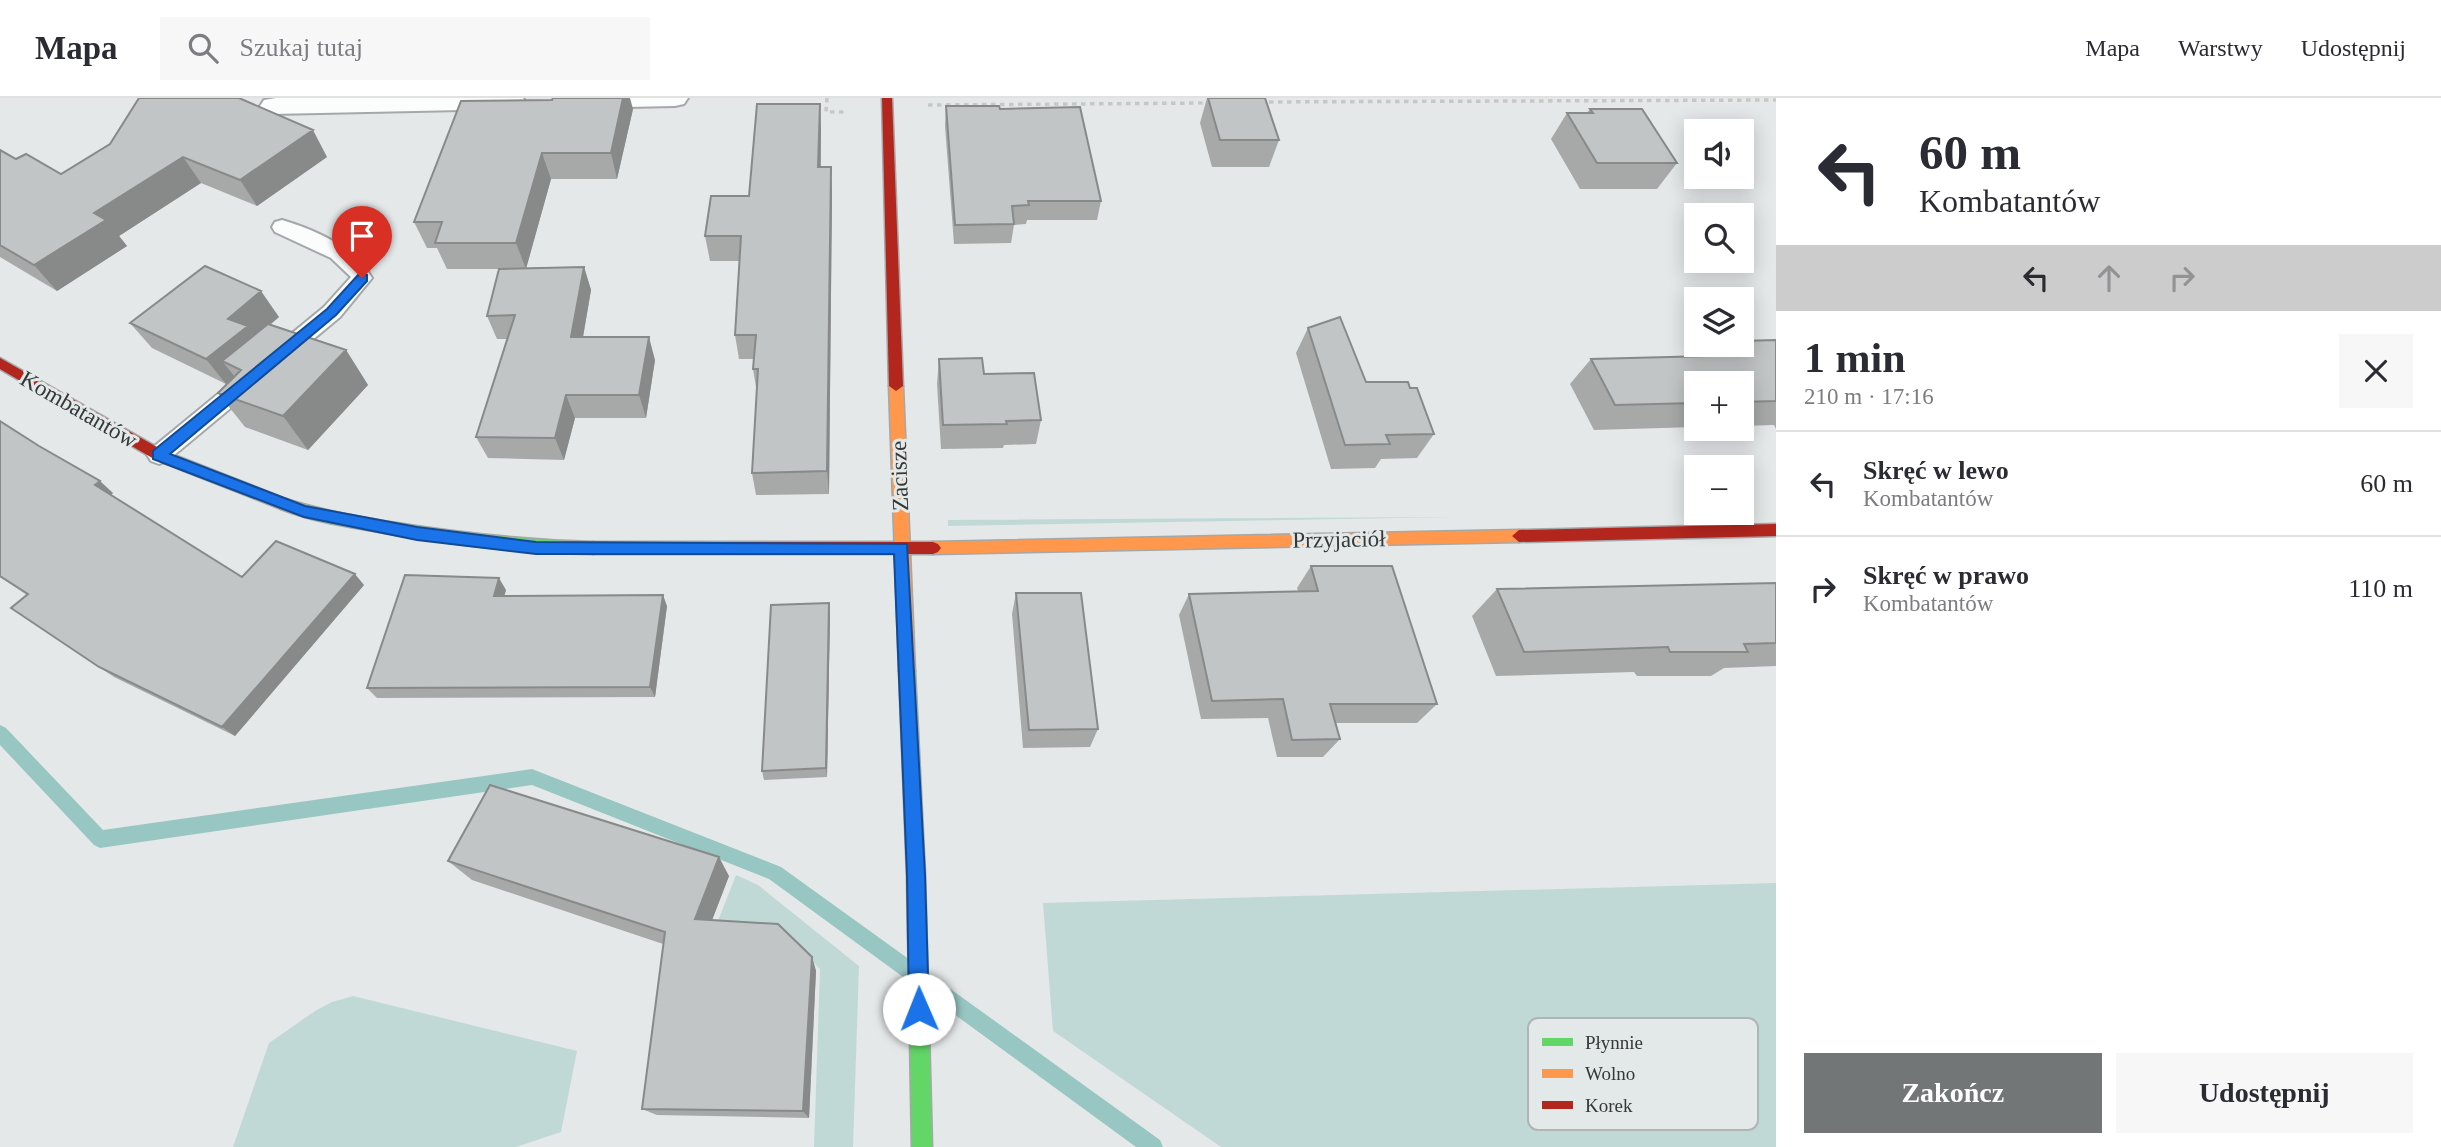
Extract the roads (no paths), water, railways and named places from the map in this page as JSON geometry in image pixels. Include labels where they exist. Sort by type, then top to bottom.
[{"type":"street","points":[[272,106],[674,98]]},
{"type":"street","name":"Zacisze","points":[[887,98],[901,548],[916,875],[922,1147]]},
{"type":"street","name":"Kombatantów","points":[[0,363],[159,455],[304,512],[417,534],[536,548],[901,548]]},
{"type":"street","name":"Przyjaciół","points":[[901,548],[1776,530]]},
{"type":"lane","name":"Kombatantów","points":[[159,455],[332,312],[362,278],[359,270],[347,259],[282,227]]},
{"type":"waterway","points":[[0,733],[100,839],[532,777],[775,873],[1153,1147]]}]
